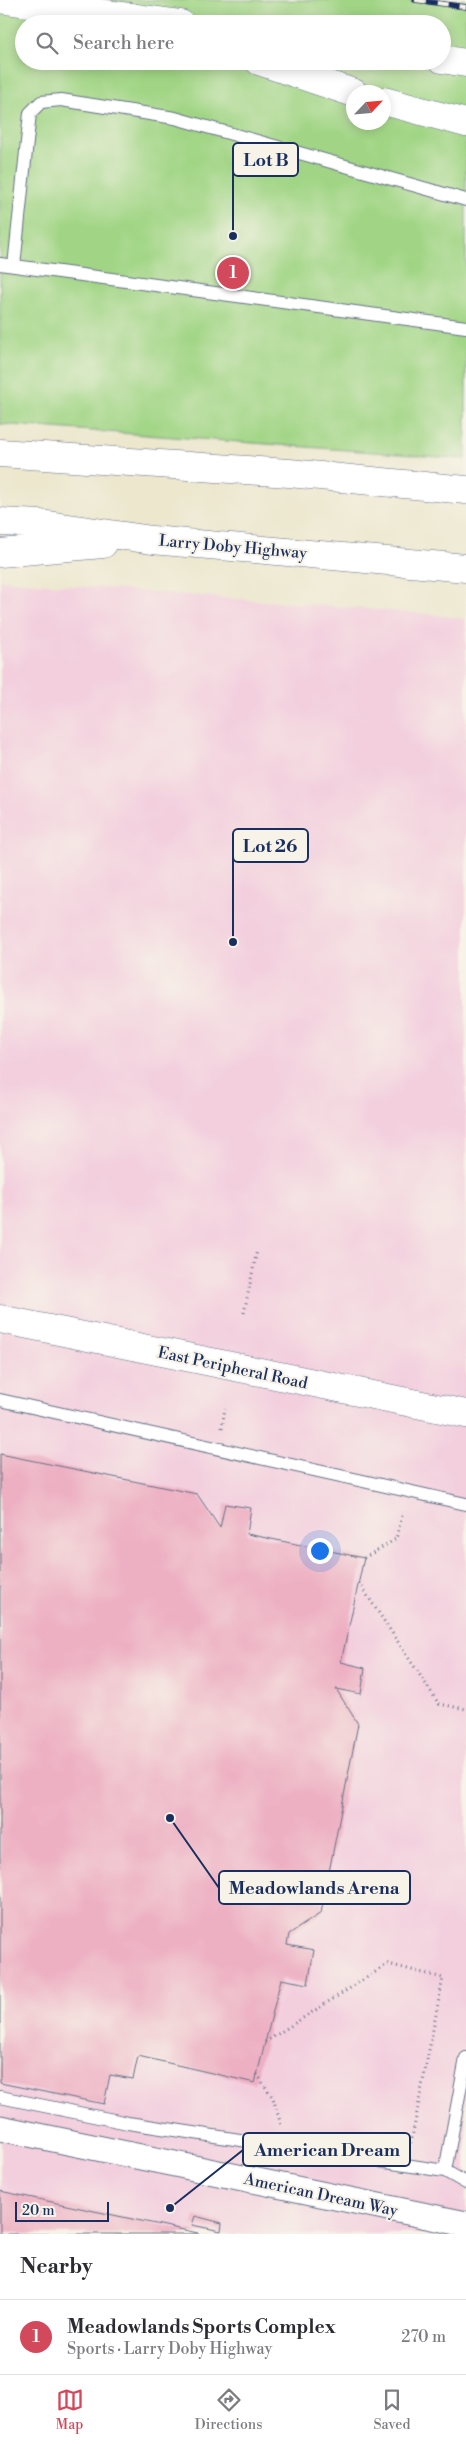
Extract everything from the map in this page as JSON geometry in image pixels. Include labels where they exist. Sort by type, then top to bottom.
[{"type":"main road","points":[[5,0],[108,15]]},
{"type":"main road","points":[[451,61],[466,63]]},
{"type":"main road","points":[[286,70],[346,90]]},
{"type":"main road","points":[[391,103],[466,123]]},
{"type":"main road","points":[[0,454],[206,467],[463,489]]},
{"type":"main road","name":"Larry Doby Highway","points":[[0,522],[41,524],[152,540],[466,568]]},
{"type":"main road","points":[[0,553],[152,540]]},
{"type":"main road","name":"East Peripheral Road","points":[[0,1319],[466,1414]]},
{"type":"street","name":"American Dream Way","points":[[0,2128],[466,2224]]},
{"type":"lane","points":[[14,266],[30,113],[41,102],[61,100],[175,118],[466,200]]},
{"type":"lane","points":[[0,264],[466,327]]},
{"type":"lane","points":[[0,1400],[466,1504]]},
{"type":"lane","points":[[445,2171],[466,2058]]},
{"type":"lane","points":[[0,2097],[128,2123],[445,2171],[466,2183]]},
{"type":"path","points":[[244,1312],[257,1250]]},
{"type":"path","points":[[364,1558],[396,1539]]},
{"type":"path","points":[[358,1583],[439,1704],[466,1709]]},
{"type":"path","points":[[265,2042],[388,1964],[443,1978],[407,2165]]},
{"type":"path","points":[[257,2074],[272,2098]]},
{"type":"shaded area","points":[[0,580],[429,614],[466,619],[466,2234],[0,2234]]},
{"type":"green space","points":[[0,0],[466,0],[466,459],[0,424]]},
{"type":"building","points":[[0,1454],[197,1494],[220,1528],[225,1504],[251,1508],[247,1534],[364,1558],[341,1662],[365,1668],[361,1694],[336,1689],[358,1724],[321,1913],[289,1934],[287,1945],[314,1950],[308,1984],[281,1979],[255,2083],[138,2056],[133,2079],[110,2075],[104,2104],[0,2083]]},
{"type":"building","points":[[0,2191],[198,2233],[198,2234],[0,2234]]},
{"type":"building","points":[[195,2216],[222,2223],[221,2231],[192,2225]]},
{"type":"railway","points":[[415,0],[466,7]]},
{"type":"place","name":"Lot B","points":[[233,236]]},
{"type":"place","name":"Meadowlands Sports Complex","points":[[233,273]]},
{"type":"place","name":"Lot 26","points":[[233,942]]},
{"type":"place","name":"Meadowlands Arena","points":[[170,1818]]},
{"type":"place","name":"American Dream","points":[[170,2208]]}]
